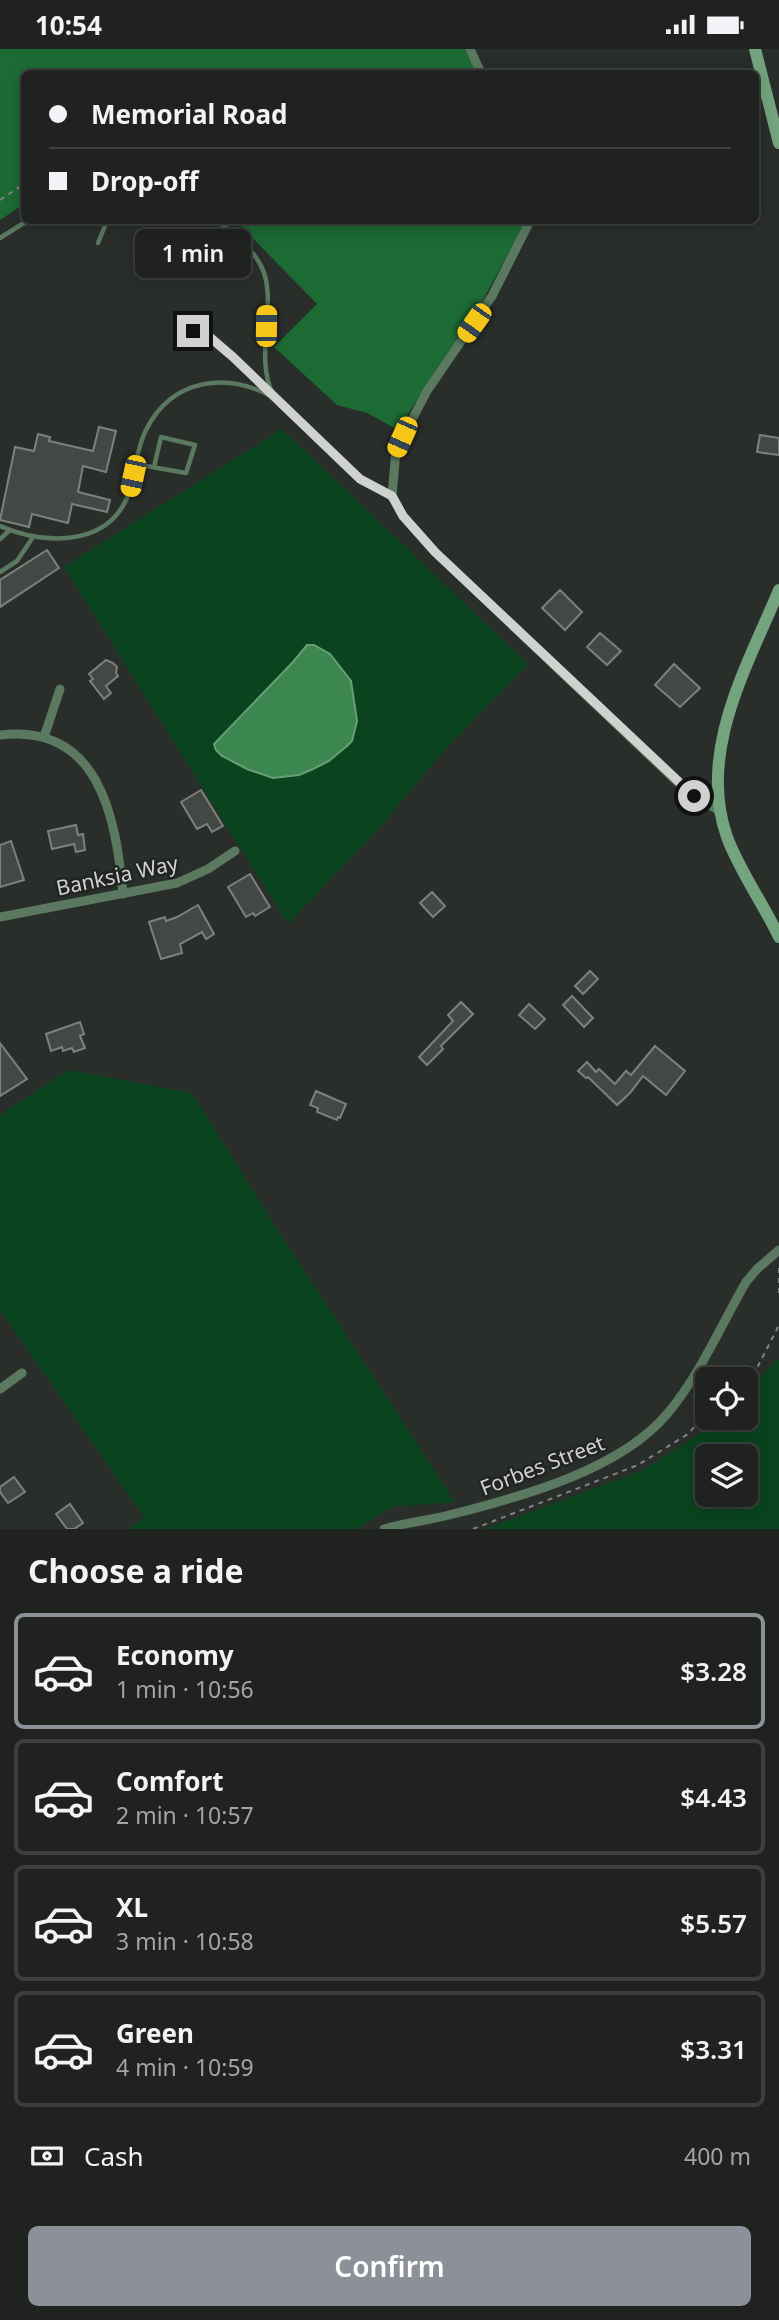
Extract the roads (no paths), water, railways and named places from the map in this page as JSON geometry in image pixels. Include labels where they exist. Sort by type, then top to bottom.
[{"type":"street","points":[[470,49],[480,70]]},
{"type":"street","points":[[755,49],[779,143]]},
{"type":"street","points":[[528,224],[492,296],[433,381],[408,424],[396,450],[392,496],[403,516],[435,552],[689,793],[720,811]]},
{"type":"street","points":[[779,590],[724,730],[716,780],[727,836],[779,937]]},
{"type":"street","points":[[44,737],[60,689]]},
{"type":"street","points":[[0,735],[28,734],[44,737],[72,750],[97,781],[105,797],[122,894]]},
{"type":"street","name":"Banksia Way","points":[[0,917],[177,883],[235,851]]},
{"type":"street","name":"Forbes Street","points":[[384,1529],[455,1514],[533,1490],[588,1470],[634,1444],[665,1416],[685,1390],[746,1282],[779,1250]]},
{"type":"street","points":[[0,1389],[22,1373]]},
{"type":"lane","points":[[0,238],[22,224]]},
{"type":"lane","points":[[98,243],[106,224]]},
{"type":"lane","points":[[221,224],[253,253],[261,265],[266,281],[266,369],[269,388],[275,398]]},
{"type":"lane","points":[[176,332],[205,333],[360,479],[392,496]]},
{"type":"lane","points":[[0,526],[47,540],[90,533],[103,525],[123,507],[129,494],[146,429],[168,403],[187,389],[221,381],[256,388],[275,398]]},
{"type":"lane","points":[[135,464],[186,473],[195,445],[161,437],[154,467]]},
{"type":"lane","points":[[0,539],[10,530]]},
{"type":"lane","points":[[0,572],[17,561],[33,537]]}]
